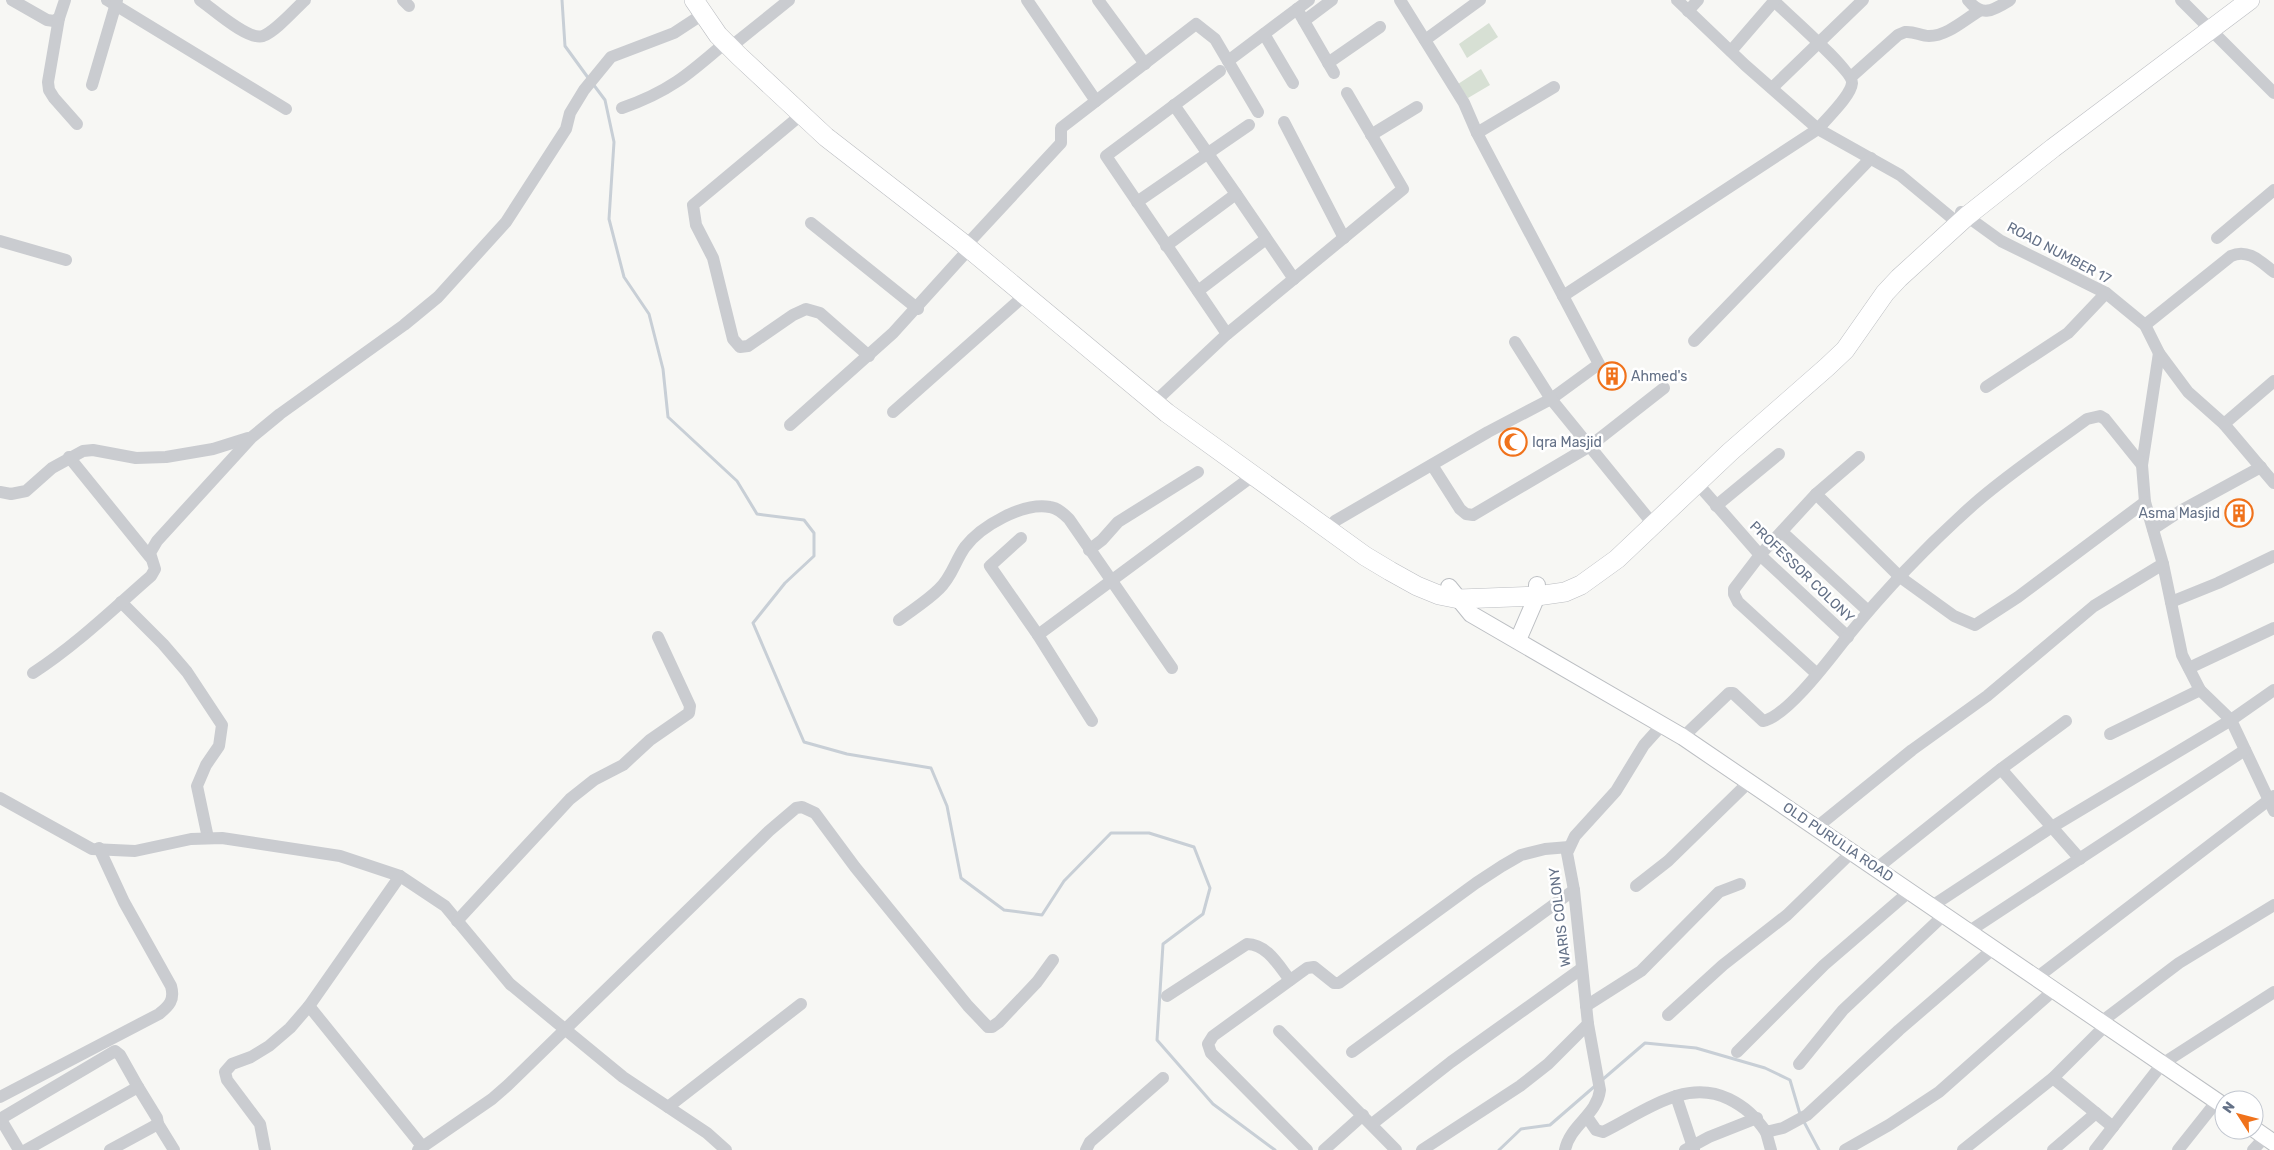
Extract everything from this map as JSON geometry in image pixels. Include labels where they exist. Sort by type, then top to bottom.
[{"type":"highway","points":[[2208,27],[2238,0]]},
{"type":"highway","points":[[1537,591],[1588,570],[1648,518],[1827,356],[1843,340],[1892,273],[1960,216],[2208,27],[2250,0]]},
{"type":"highway","points":[[701,5],[716,18],[732,42],[801,115],[971,244],[1025,295],[1166,413],[1365,556],[1424,589],[1439,595],[1501,588],[1565,592],[1581,585],[1600,572],[1617,559],[1845,350],[1885,294],[1960,216]]},
{"type":"highway","points":[[732,42],[971,244],[1161,396],[1397,565],[1454,593]]},
{"type":"main road","points":[[1518,640],[1537,591]]},
{"type":"main road","name":"OLD PURULIA ROAD","points":[[1454,593],[1471,614],[1683,737],[1878,868],[1968,932],[2214,1099]]},
{"type":"street","points":[[12,0],[47,20],[54,21],[59,18]]},
{"type":"street","points":[[65,0],[59,18],[48,82],[49,90],[77,124]]},
{"type":"street","points":[[200,0],[242,30],[253,36],[261,37],[269,33],[305,0]]},
{"type":"street","points":[[622,108],[666,90],[789,0]]},
{"type":"street","points":[[1027,0],[1096,101]]},
{"type":"street","points":[[1098,0],[1145,64]]},
{"type":"street","points":[[1227,334],[1106,156],[1309,0]]},
{"type":"street","points":[[1304,21],[1332,0]]},
{"type":"street","points":[[1425,40],[1480,0]]},
{"type":"street","name":"ROAD NUMBER 17","points":[[1677,0],[1818,129],[1900,175],[1960,216],[2001,241],[2106,293],[2145,325],[2159,352],[2188,392],[2224,424],[2274,482]]},
{"type":"street","points":[[1688,10],[1698,0]]},
{"type":"street","points":[[1563,296],[1818,129],[1849,93],[1852,83],[1851,77],[1774,0],[1731,51]]},
{"type":"street","points":[[1772,88],[1863,0]]},
{"type":"street","points":[[1968,0],[1979,11],[1986,12],[1994,10],[2010,0]]},
{"type":"street","points":[[2181,0],[2274,93]]},
{"type":"street","points":[[92,85],[113,1],[286,109]]},
{"type":"street","points":[[1335,521],[1488,432],[1551,400],[1599,364],[1477,133],[1464,103],[1401,1]]},
{"type":"street","points":[[150,557],[152,548],[157,541],[252,437],[280,414],[404,325],[438,298],[470,264],[506,222],[566,129],[570,113],[584,90],[611,58],[674,33],[701,5]]},
{"type":"street","points":[[1297,9],[1331,68],[1380,27]]},
{"type":"street","points":[[1851,77],[1905,32],[1926,37],[1936,36],[1947,32],[1979,11]]},
{"type":"street","points":[[790,425],[869,356],[918,308],[971,244],[1061,143],[1061,128],[1196,24],[1214,40],[1224,66],[1258,112]]},
{"type":"street","points":[[1264,34],[1293,83]]},
{"type":"street","points":[[1477,133],[1554,87]]},
{"type":"street","points":[[1161,396],[1227,334],[1403,189],[1347,93]]},
{"type":"street","points":[[1174,105],[1294,279]]},
{"type":"street","points":[[1371,135],[1417,107]]},
{"type":"street","points":[[801,115],[693,205],[696,225],[713,258],[736,345],[740,347],[748,346],[793,315],[806,309],[820,313],[869,356]]},
{"type":"street","points":[[1284,122],[1344,238]]},
{"type":"street","points":[[1137,202],[1249,125]]},
{"type":"street","points":[[1694,341],[1871,158]]},
{"type":"street","points":[[2217,238],[2274,190]]},
{"type":"street","points":[[1166,246],[1236,194]]},
{"type":"street","points":[[811,222],[918,308]]},
{"type":"street","points":[[1198,291],[1266,239]]},
{"type":"street","points":[[0,241],[66,260]]},
{"type":"street","points":[[2145,325],[2237,253],[2241,252],[2255,258],[2274,272]]},
{"type":"street","points":[[1986,387],[2068,334],[2106,293]]},
{"type":"street","points":[[893,412],[1025,295]]},
{"type":"street","points":[[1515,342],[1551,400],[1648,518]]},
{"type":"street","points":[[2035,978],[2272,803],[2231,720],[2200,690],[2182,655],[2163,564],[2145,502],[2142,465],[2159,352]]},
{"type":"street","points":[[2224,424],[2274,381]]},
{"type":"street","points":[[1432,464],[1460,508],[1466,514],[1473,515],[1590,446],[1664,388]]},
{"type":"street","points":[[1683,737],[1730,693],[1733,693],[1761,720],[1766,721],[1787,706],[1817,674],[1868,611],[1973,505],[2087,419],[2100,416],[2105,419],[2142,465]]},
{"type":"street","points":[[0,492],[11,494],[26,491],[52,468],[83,451],[93,450],[136,458],[166,457],[213,449],[252,437]]},
{"type":"street","points":[[1716,506],[1779,454]]},
{"type":"street","points":[[33,673],[86,635],[154,572],[154,565],[150,557],[69,457]]},
{"type":"street","points":[[1817,674],[1738,602],[1734,594],[1736,583],[1760,554],[1816,494],[1859,457]]},
{"type":"street","points":[[2153,529],[2182,510],[2261,467]]},
{"type":"street","points":[[1089,550],[1102,540],[1118,522],[1198,472]]},
{"type":"street","points":[[1038,635],[1254,475]]},
{"type":"street","name":"PROFESSOR COLONY","points":[[1697,484],[1760,554],[1848,636]]},
{"type":"street","points":[[1816,494],[1900,577],[1954,616],[1975,625],[2018,598],[2145,502]]},
{"type":"street","points":[[899,620],[939,589],[951,576],[958,558],[972,539],[995,522],[1018,511],[1042,506],[1057,509],[1069,520],[1110,582],[1172,668]]},
{"type":"street","points":[[1782,532],[1868,611]]},
{"type":"street","points":[[1021,538],[990,566],[1038,635],[1092,721]]},
{"type":"street","points":[[2171,602],[2218,583],[2274,556]]},
{"type":"street","points":[[1817,827],[1912,750],[1987,696],[2094,606],[2163,564]]},
{"type":"street","points":[[121,602],[187,672],[222,725],[219,746],[206,764],[197,786],[208,838]]},
{"type":"street","points":[[2188,668],[2274,628]]},
{"type":"street","points":[[457,921],[570,799],[594,780],[624,764],[650,740],[690,713],[690,706],[658,637]]},
{"type":"street","points":[[2110,734],[2200,690]]},
{"type":"street","points":[[1799,1064],[1844,1010],[1938,911],[2052,827],[2231,720],[2274,690]]},
{"type":"street","points":[[1878,868],[2001,769],[2066,721]]},
{"type":"street","points":[[1307,1150],[1211,1053],[1208,1044],[1213,1036],[1312,966],[1334,983],[1339,983],[1502,866],[1522,855],[1545,849],[1569,846],[1574,836],[1616,790],[1644,745],[1662,725]]},
{"type":"street","points":[[1968,932],[2245,750]]},
{"type":"street","points":[[2001,769],[2080,859]]},
{"type":"street","points":[[1636,886],[1668,861],[1749,782]]},
{"type":"street","points":[[0,798],[92,849],[135,851],[192,839],[208,838],[340,856],[400,876],[445,906],[510,984],[623,1077],[707,1133],[726,1150]]},
{"type":"street","points":[[309,1006],[420,1148],[492,1099],[790,812],[802,807],[815,813],[855,867],[968,1006],[988,1027],[992,1027],[999,1022],[1037,982],[1053,960]]},
{"type":"street","name":"WARIS COLONY","points":[[1569,846],[1567,853],[1574,890],[1581,969],[1588,1024],[1600,1090],[1599,1100],[1587,1117]]},
{"type":"street","points":[[0,1097],[158,1014],[172,1000],[174,994],[171,986],[124,902],[99,848]]},
{"type":"street","points":[[1668,1015],[1723,965],[1787,915],[1852,852]]},
{"type":"street","points":[[265,1150],[260,1124],[227,1080],[225,1072],[232,1064],[251,1057],[278,1040],[309,1006],[400,876]]},
{"type":"street","points":[[1586,1006],[1641,970],[1719,892],[1740,884]]},
{"type":"street","points":[[1352,1052],[1574,890]]},
{"type":"street","points":[[1737,1052],[1824,965],[1910,891]]},
{"type":"street","points":[[1963,1150],[2053,1078],[2103,1024],[2179,963],[2274,905]]},
{"type":"street","points":[[1166,996],[1247,944],[1259,946],[1266,950],[1290,980]]},
{"type":"street","points":[[1766,1132],[1793,1124],[1807,1115],[1899,1030],[1993,949]]},
{"type":"street","points":[[1324,1150],[1581,969]]},
{"type":"street","points":[[1845,1150],[1889,1125],[1939,1092],[2054,991]]},
{"type":"street","points":[[2095,1150],[2162,1064],[2274,992]]},
{"type":"street","points":[[668,1107],[801,1004]]},
{"type":"street","points":[[1422,1150],[1520,1086],[1548,1064],[1588,1024]]},
{"type":"street","points":[[1279,1031],[1396,1150]]},
{"type":"street","points":[[0,1119],[115,1051],[120,1055],[174,1150]]},
{"type":"street","points":[[1086,1150],[1090,1142],[1163,1078]]},
{"type":"street","points":[[2053,1078],[2113,1127]]},
{"type":"street","points":[[26,1150],[138,1087]]},
{"type":"street","points":[[1565,1150],[1568,1139],[1576,1127],[1587,1117],[1596,1130],[1602,1132],[1648,1108],[1676,1096],[1694,1092],[1710,1092],[1744,1106],[1757,1118],[1766,1132],[1771,1150]]},
{"type":"street","points":[[1676,1096],[1691,1148],[1709,1136],[1757,1118]]},
{"type":"street","points":[[0,1102],[5,1110],[0,1119]]},
{"type":"street","points":[[2178,1150],[2214,1111]]},
{"type":"street","points":[[2053,1150],[2096,1113]]},
{"type":"street","points":[[0,1119],[18,1150]]},
{"type":"street","points":[[118,1148],[158,1124]]},
{"type":"street","points":[[2253,1150],[2261,1140]]},
{"type":"shaded area","points":[[1489,23],[1498,37],[1467,58],[1459,44]]},
{"type":"shaded area","points":[[1481,69],[1490,85],[1468,98],[1458,84]]},
{"type":"waterway","points":[[562,0],[565,46],[589,79]]},
{"type":"waterway","points":[[593,84],[605,100],[614,142],[609,219],[624,277],[649,314],[663,369],[668,417],[737,481],[757,514],[804,520],[814,533],[814,556],[785,583],[753,623],[804,742],[847,754],[931,768],[947,806],[961,878],[1004,910],[1042,915],[1064,881],[1111,833],[1149,833],[1194,847],[1210,888],[1203,914],[1163,944],[1157,1040],[1213,1104],[1275,1150]]},
{"type":"waterway","points":[[1602,1080],[1645,1043],[1696,1048],[1765,1068],[1790,1080],[1800,1114]]},
{"type":"waterway","points":[[1499,1150],[1521,1129],[1550,1125],[1595,1086]]},
{"type":"waterway","points":[[1803,1120],[1819,1150]]},
{"type":"place","name":"Ahmed's","points":[[1612,376]]},
{"type":"place","name":"Iqra Masjid","points":[[1513,442]]},
{"type":"place","name":"Asma Masjid","points":[[2239,513]]}]
